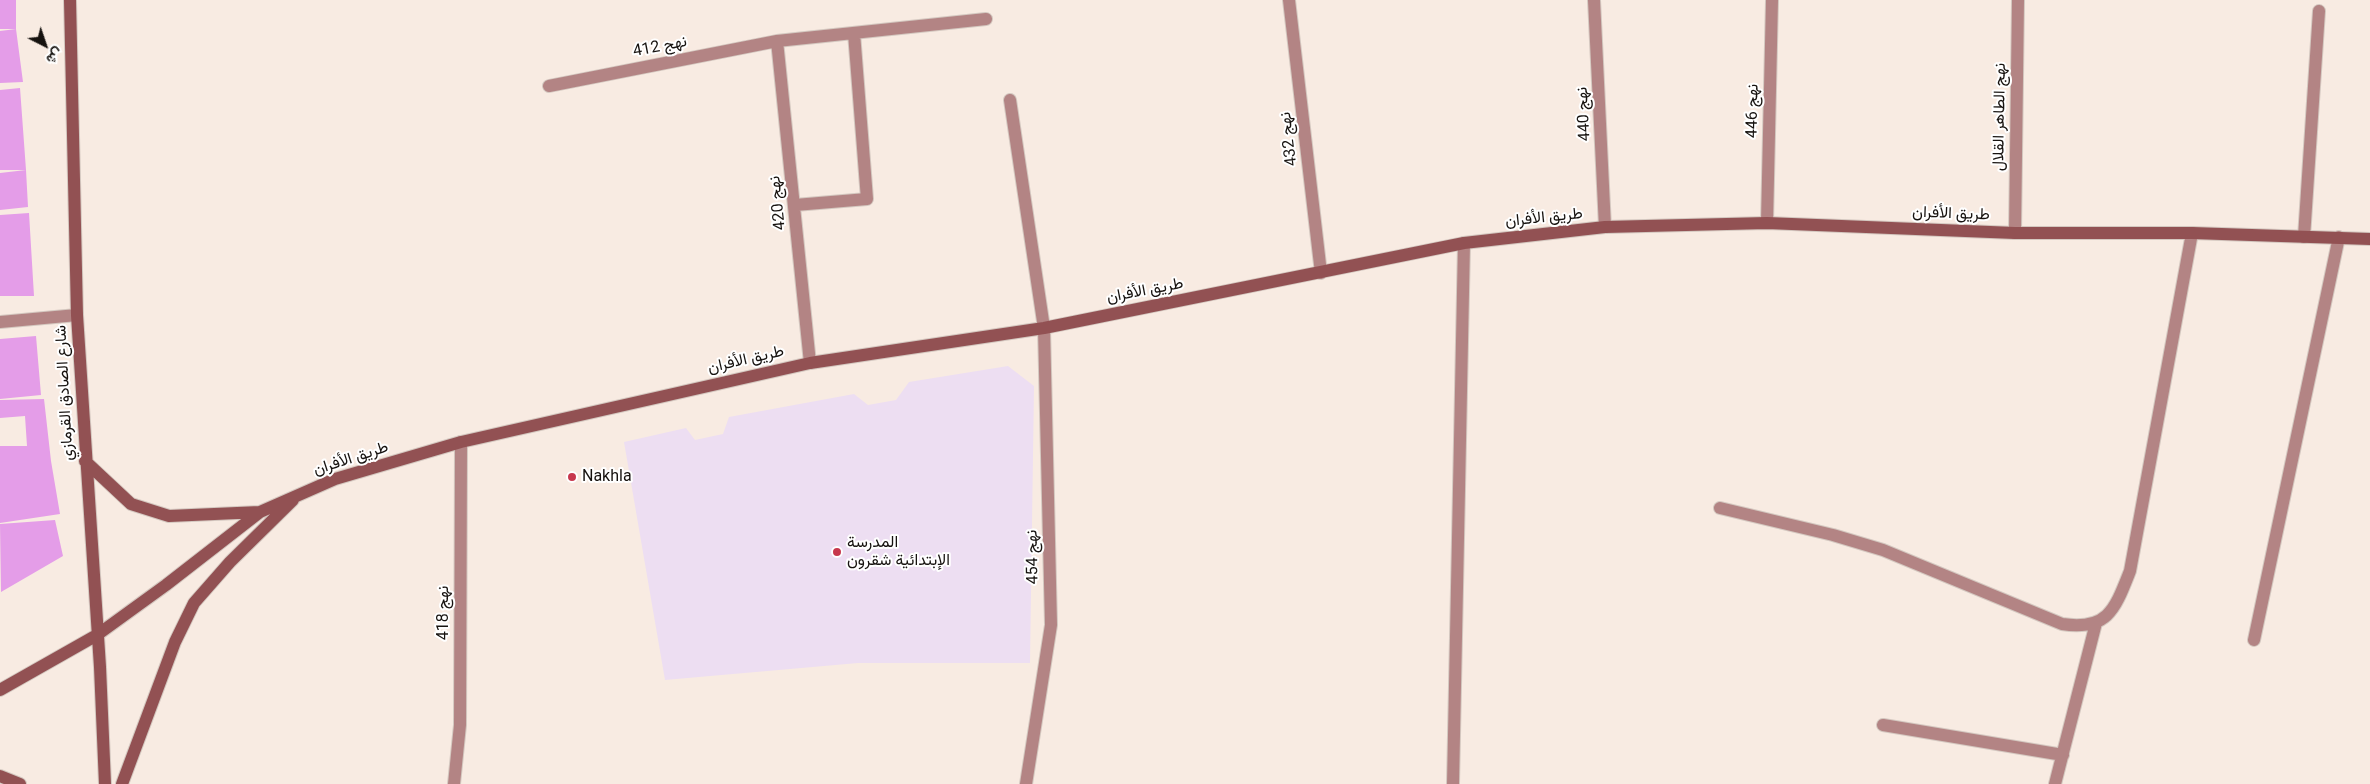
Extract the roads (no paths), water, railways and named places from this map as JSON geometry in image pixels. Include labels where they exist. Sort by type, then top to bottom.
[{"type":"main road","name":"شارع الصادق القرمازي","points":[[70,0],[77,315],[105,784]]},
{"type":"main road","name":"طريق الأفران","points":[[0,690],[97,636],[260,512],[335,479],[461,442],[810,362],[1044,328],[1464,243],[1605,228],[1767,223],[2015,233],[2192,233],[2370,239]]},
{"type":"main road","points":[[85,461],[131,504],[169,516],[260,512]]},
{"type":"main road","points":[[122,784],[176,642],[194,603],[230,562],[298,495]]},
{"type":"main road","points":[[0,776],[20,784]]},
{"type":"street","name":"نهج 432","points":[[1289,0],[1321,273]]},
{"type":"street","name":"نهج 440","points":[[1594,0],[1605,228]]},
{"type":"street","name":"نهج 446","points":[[1767,223],[1772,0]]},
{"type":"street","name":"نهج الطاهر القلال","points":[[2015,233],[2018,0]]},
{"type":"street","points":[[2304,238],[2319,11]]},
{"type":"street","name":"نهج 412","points":[[549,86],[777,41],[986,19]]},
{"type":"street","points":[[795,206],[867,199],[854,33]]},
{"type":"street","name":"نهج 420","points":[[777,41],[810,362]]},
{"type":"street","name":"نهج 454","points":[[1010,100],[1044,328],[1051,625],[1026,784]]},
{"type":"street","points":[[1720,508],[1833,535],[1883,550],[2062,624],[2080,626],[2096,623],[2107,617],[2118,602],[2130,571],[2192,233]]},
{"type":"street","points":[[2254,640],[2339,237]]},
{"type":"street","points":[[1453,784],[1464,243]]},
{"type":"street","points":[[0,322],[77,315]]},
{"type":"street","name":"نهج 418","points":[[454,784],[460,725],[461,442]]},
{"type":"street","points":[[2055,784],[2064,755],[2096,623]]},
{"type":"street","points":[[1883,724],[2064,755]]},
{"type":"place","name":"Nakhla","points":[[572,477]]},
{"type":"place","name":"المدرسة الإبتدائية شقرون","points":[[837,552]]}]
